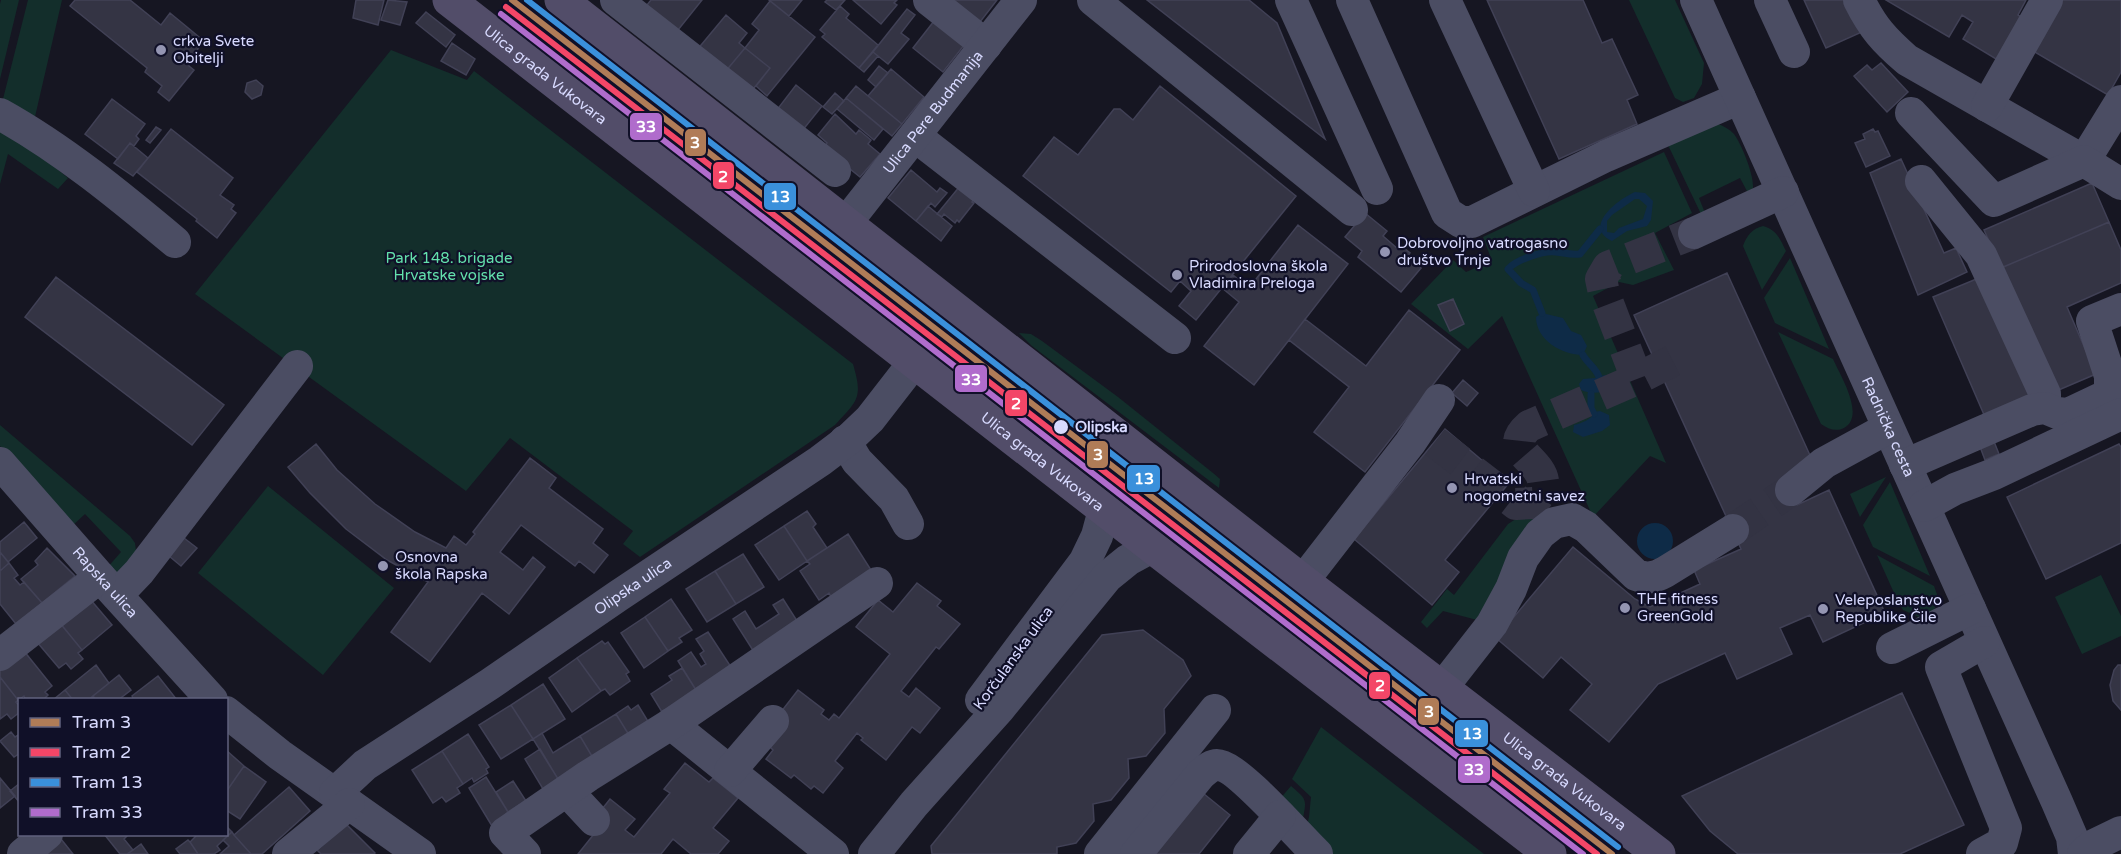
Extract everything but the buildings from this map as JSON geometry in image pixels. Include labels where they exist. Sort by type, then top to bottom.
[{"type":"main road","name":"Ulica grada Vukovara","points":[[449,0],[1550,854]]},
{"type":"main road","name":"Ulica grada Vukovara","points":[[561,0],[1303,581],[1659,854]]},
{"type":"street","points":[[616,0],[835,171]]},
{"type":"street","points":[[929,0],[986,45]]},
{"type":"street","name":"Ulica Pere Budmanija","points":[[846,223],[1021,0]]},
{"type":"street","points":[[1093,0],[1352,210]]},
{"type":"street","points":[[1291,0],[1377,189]]},
{"type":"street","points":[[1352,0],[1447,213],[1461,222],[1472,222],[1606,156],[1740,98]]},
{"type":"street","points":[[1445,0],[1534,191]]},
{"type":"street","name":"Radnička cesta","points":[[1696,0],[2057,802],[2072,837],[2074,854]]},
{"type":"street","points":[[1770,0],[1794,52]]},
{"type":"street","points":[[1859,0],[1871,24],[1907,60],[2121,184]]},
{"type":"street","points":[[1987,106],[2047,0]]},
{"type":"street","points":[[1911,113],[1994,201],[2084,161],[2121,101]]},
{"type":"street","points":[[0,114],[23,127],[119,196],[175,242]]},
{"type":"street","points":[[915,136],[1175,338]]},
{"type":"street","points":[[1921,181],[1981,255],[2044,394],[2045,408]]},
{"type":"street","points":[[1694,233],[1783,192]]},
{"type":"street","points":[[1905,465],[2032,410],[2045,408],[2057,413],[2068,414],[2106,396],[2110,387],[2110,376],[2092,321],[2121,309]]},
{"type":"street","name":"Olipska ulica","points":[[288,854],[342,798],[365,765],[490,684],[820,460],[870,419],[915,361]]},
{"type":"street","points":[[0,655],[108,586],[139,572],[297,366]]},
{"type":"street","points":[[1303,581],[1422,442],[1438,400]]},
{"type":"street","points":[[1924,506],[1955,489],[1994,474],[2121,414]]},
{"type":"street","points":[[1791,490],[1824,464],[1888,428]]},
{"type":"street","points":[[845,441],[857,461],[894,499],[908,524]]},
{"type":"street","name":"Rapska ulica","points":[[0,463],[108,586],[211,698]]},
{"type":"street","name":"Korčulanska ulica","points":[[914,804],[984,695],[1085,561],[1097,536],[1104,510]]},
{"type":"street","points":[[1442,688],[1492,624],[1511,589],[1523,558],[1540,534],[1554,523],[1572,519],[1586,527],[1636,574],[1646,578],[1665,572],[1733,530]]},
{"type":"street","name":"Korčulanska ulica","points":[[874,854],[914,804],[999,709],[1107,577],[1128,560],[1152,547]]},
{"type":"street","points":[[515,844],[567,790],[671,724],[877,583]]},
{"type":"street","points":[[1892,648],[1970,609]]},
{"type":"street","points":[[1984,642],[1941,668],[2006,828],[1994,850]]},
{"type":"street","points":[[1100,854],[1215,710]]},
{"type":"street","points":[[228,714],[280,755],[420,854]]},
{"type":"street","points":[[730,771],[773,721]]},
{"type":"street","points":[[671,724],[833,854]]},
{"type":"street","points":[[1136,854],[1201,774],[1209,767],[1217,765],[1228,768],[1267,802],[1296,835],[1317,854]]},
{"type":"street","points":[[567,790],[594,820]]},
{"type":"street","points":[[1249,854],[1280,816]]},
{"type":"street","points":[[2083,854],[2092,846],[2121,832]]},
{"type":"street","points":[[23,854],[45,836]]},
{"type":"green space","points":[[1,0],[19,0],[0,79],[0,4]]},
{"type":"green space","points":[[28,0],[62,0],[34,121],[3,99]]},
{"type":"green space","points":[[1629,0],[1675,0],[1704,63],[1702,84],[1694,98],[1683,102],[1675,98]]},
{"type":"green space","name":"Park 148. brigade Hrvatske vojske","points":[[391,50],[467,80],[474,71],[853,364],[858,392],[849,410],[835,425],[640,557],[623,544],[633,531],[510,438],[466,491],[195,294]]},
{"type":"green space","points":[[1718,124],[1734,134],[1737,139],[1750,168],[1753,188],[1748,193],[1740,178],[1699,198],[1705,213],[1701,214],[1668,145]]},
{"type":"green space","points":[[0,126],[22,140],[68,178],[58,189],[8,154],[0,184]]},
{"type":"green space","points":[[1664,152],[1692,213],[1655,233],[1674,270],[1633,285],[1619,282],[1593,296],[1666,463],[1650,456],[1593,517],[1502,316],[1468,349],[1411,304],[1453,260],[1466,272],[1492,261],[1483,237]]},
{"type":"green space","points":[[1763,226],[1775,233],[1786,251],[1762,290],[1743,246],[1750,233]]},
{"type":"green space","points":[[1790,258],[1829,349],[1775,323],[1764,298]]},
{"type":"green space","points":[[1778,332],[1833,359],[1852,405],[1853,414],[1850,422],[1844,428],[1832,429],[1821,424]]},
{"type":"green space","points":[[1019,333],[1031,334],[1042,341],[1118,397],[1220,479],[1219,488],[1032,346]]},
{"type":"green space","points":[[0,425],[130,536],[135,543],[136,551],[117,578],[107,568],[121,552],[85,514],[71,527],[0,446]]},
{"type":"green space","points":[[1886,477],[1860,517],[1850,494]]},
{"type":"green space","points":[[1890,482],[1930,576],[1873,547],[1863,525]]},
{"type":"green space","points":[[268,486],[394,588],[323,675],[198,573]]},
{"type":"green space","points":[[1533,508],[1542,519],[1481,621],[1443,611],[1427,628],[1421,622],[1447,589],[1454,595],[1508,524]]},
{"type":"green space","points":[[1877,555],[1934,586],[1939,600],[1934,610],[1919,617],[1903,610]]},
{"type":"green space","points":[[2101,575],[2121,616],[2121,636],[2082,654],[2055,597]]},
{"type":"green space","points":[[1321,727],[1484,854],[1332,854],[1306,829],[1311,797],[1292,779]]},
{"type":"green space","points":[[1291,786],[1304,800],[1303,818],[1279,800]]},
{"type":"water","points":[[1635,192],[1645,193],[1653,201],[1651,220],[1647,226],[1627,231],[1612,241],[1604,235],[1601,228],[1602,221],[1612,207]],"holes":[[[1635,199],[1639,199],[1647,206],[1643,219],[1619,228],[1614,233],[1607,232],[1607,221],[1612,215]]]},
{"type":"water","points":[[1542,313],[1563,318],[1571,331],[1581,335],[1587,346],[1583,355],[1559,349],[1545,339],[1540,333],[1536,317]]},
{"type":"water","points":[[1605,375],[1614,376],[1617,383],[1610,389],[1600,392],[1581,390],[1579,384],[1583,379]]},
{"type":"water","points":[[1600,411],[1609,415],[1610,425],[1602,431],[1583,437],[1573,432],[1574,425],[1586,421],[1595,412]]},
{"type":"water","points":[[1655,523],[1668,528],[1673,541],[1668,554],[1655,559],[1642,554],[1637,541],[1642,528]]},
{"type":"waterway","points":[[1542,313],[1533,290],[1521,283],[1508,269],[1538,254],[1551,252],[1580,254],[1600,229]]},
{"type":"waterway","points":[[1583,355],[1599,377]]},
{"type":"waterway","points":[[1591,394],[1591,408],[1594,414]]},
{"type":"tunnel","points":[[1637,379],[1604,293],[1601,279],[1608,267],[1694,233]]},
{"type":"tunnel","points":[[1435,442],[1516,504],[1533,503],[1543,487],[1542,478],[1521,450],[1519,443],[1521,435],[1529,426],[1637,379],[1678,358]]},
{"type":"tunnel","points":[[1733,530],[1791,490]]},
{"type":"tram line","name":"3","points":[[512,0],[1612,854]]},
{"type":"tram line","name":"13","points":[[527,0],[1618,847]]},
{"type":"tram line","name":"2","points":[[506,7],[1597,854]]},
{"type":"tram line","name":"33","points":[[501,14],[1583,854]]},
{"type":"place","name":"crkva Svete Obitelji","points":[[161,50]]},
{"type":"place","name":"Dobrovoljno vatrogasno društvo Trnje","points":[[1385,252]]},
{"type":"place","name":"Prirodoslovna škola Vladimira Preloga","points":[[1177,275]]},
{"type":"place","name":"Olipska","points":[[1061,427]]},
{"type":"place","name":"Hrvatski nogometni savez","points":[[1452,488]]},
{"type":"place","name":"Osnovna škola Rapska","points":[[383,566]]},
{"type":"place","name":"THE fitness GreenGold","points":[[1625,608]]},
{"type":"place","name":"Veleposlanstvo Republike Čile","points":[[1823,609]]}]
